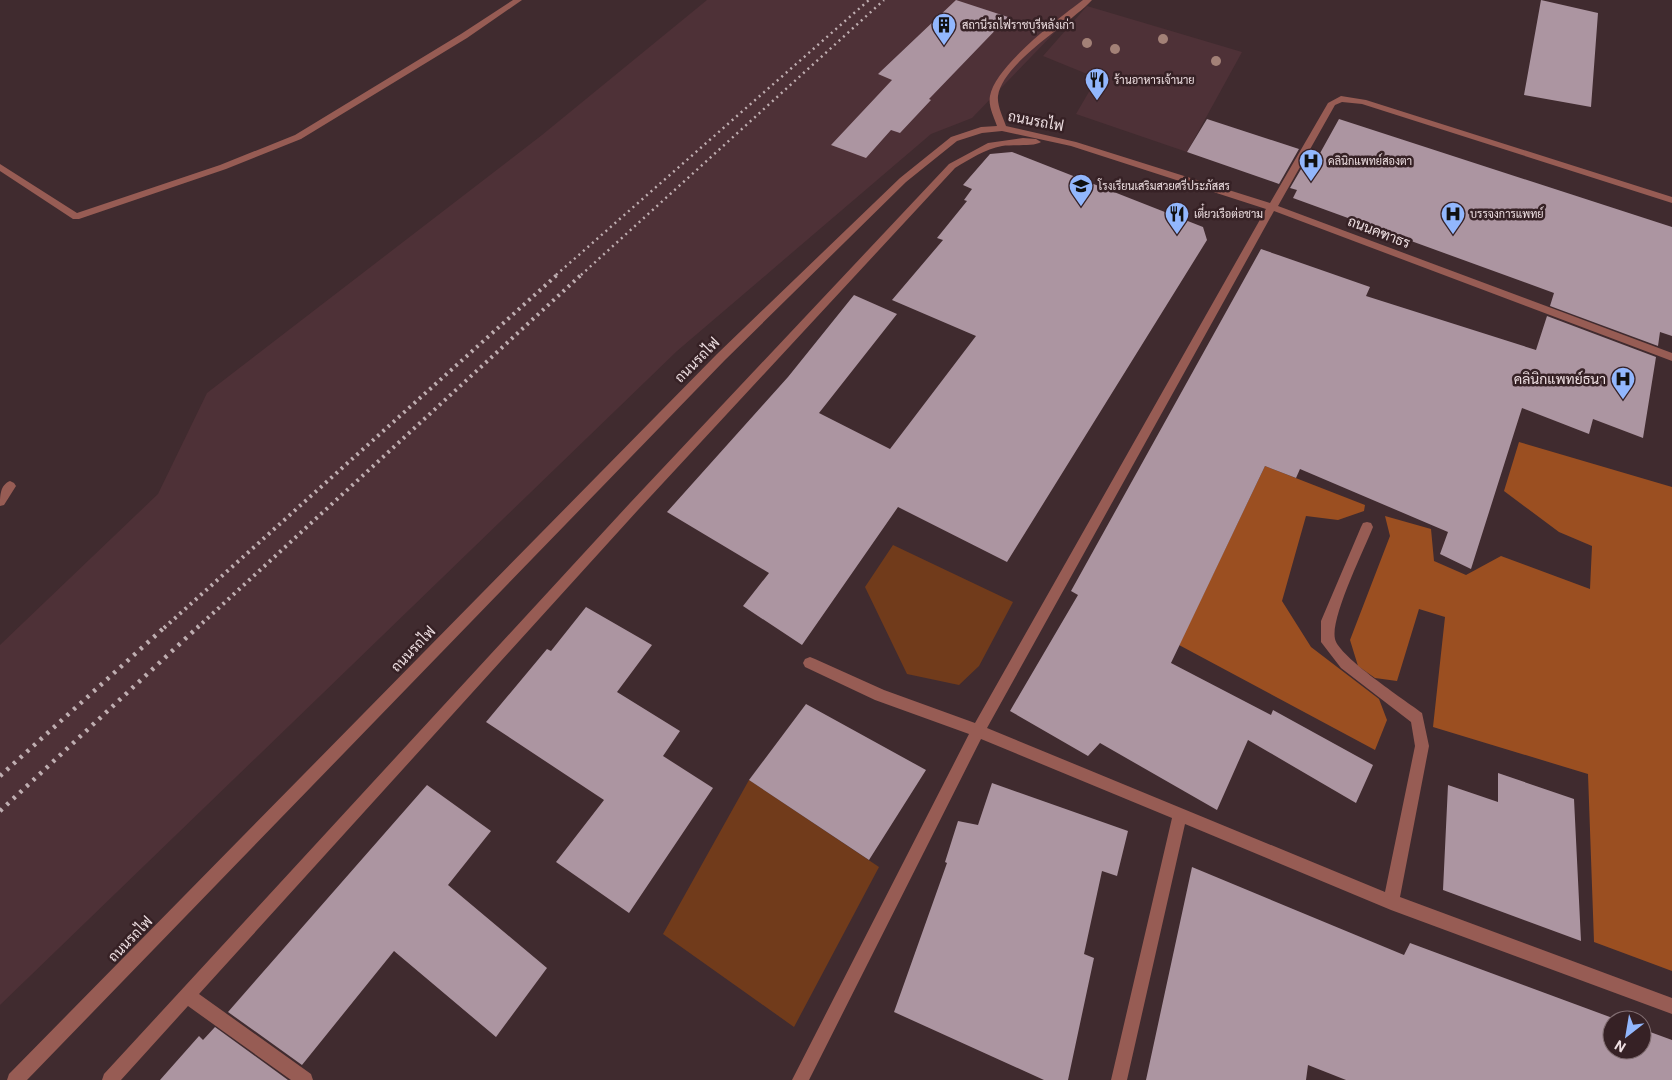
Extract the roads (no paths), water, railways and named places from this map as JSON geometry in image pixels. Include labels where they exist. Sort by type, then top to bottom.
[{"type":"street","points":[[0,166],[76,217],[223,167],[298,137],[464,36],[518,0]]},
{"type":"street","points":[[1002,128],[993,96],[998,82],[1047,31],[1088,0]]},
{"type":"street","points":[[800,1080],[978,731],[1332,103],[1341,99],[1363,102],[1672,200]]},
{"type":"street","name":"ถนนรถไฟ","points":[[15,1080],[235,852],[721,357],[889,194],[954,139],[982,130],[1002,128],[1073,144]]},
{"type":"street","name":"ถนนรถไฟ","points":[[110,1080],[565,579],[952,166],[980,149],[997,143],[1018,140],[1073,144]]},
{"type":"street","name":"ถนนคฑาธร","points":[[1073,144],[1272,207],[1672,357]]},
{"type":"street","points":[[0,501],[10,486]]},
{"type":"street","points":[[1367,527],[1328,621],[1328,642],[1346,664],[1417,718],[1422,746],[1391,902]]},
{"type":"street","points":[[810,663],[880,695],[978,731],[1391,902],[1672,1006]]},
{"type":"street","points":[[1119,1080],[1180,814]]},
{"type":"street","points":[[187,995],[305,1080]]},
{"type":"railway","points":[[556,275],[869,0]]},
{"type":"railway","points":[[581,275],[884,0]]},
{"type":"railway","points":[[164,628],[558,274]]},
{"type":"railway","points":[[197,628],[582,274]]},
{"type":"railway","points":[[0,776],[166,626]]},
{"type":"railway","points":[[0,811],[199,626]]},
{"type":"place","name":"สถานีรถไฟราชบุรีหลังเก่า","points":[[944,46]]},
{"type":"place","name":"ร้านอาหารเจ้านาย","points":[[1097,101]]},
{"type":"place","name":"คลินิกแพทย์สองตา","points":[[1311,182]]},
{"type":"place","name":"โรงเรียนเสริมสวยศรีประภัสสร","points":[[1081,207]]},
{"type":"place","name":"เตี๋ยวเรือต่อชาม","points":[[1177,235]]},
{"type":"place","name":"บรรจงการแพทย์","points":[[1453,235]]},
{"type":"place","name":"คลินิกแพทย์ธนา","points":[[1623,400]]}]
